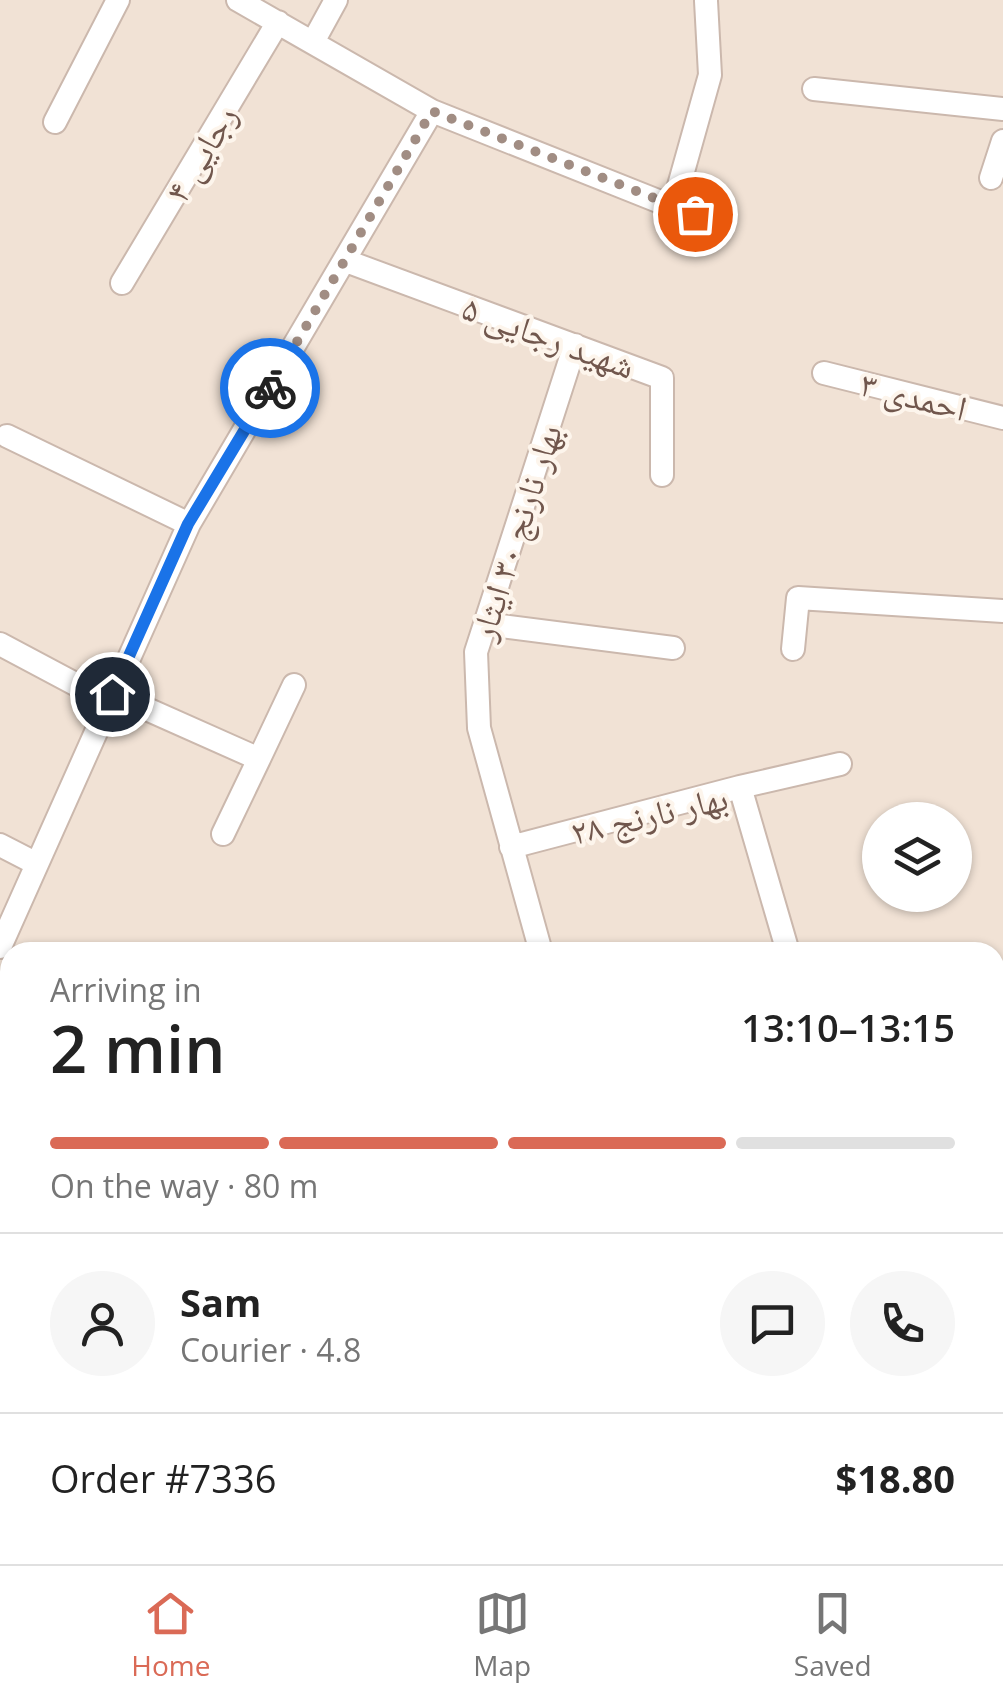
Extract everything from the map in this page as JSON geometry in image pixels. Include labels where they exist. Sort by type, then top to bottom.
[{"type":"street","points":[[55,122],[118,0]]},
{"type":"street","points":[[238,0],[432,111],[673,207],[718,220]]},
{"type":"street","points":[[313,42],[336,0]]},
{"type":"street","points":[[673,207],[710,75],[706,1]]},
{"type":"street","name":"رجایی ۴","points":[[122,283],[278,22]]},
{"type":"street","points":[[814,90],[1003,109]]},
{"type":"street","points":[[2,942],[188,524],[432,111]]},
{"type":"street","points":[[991,178],[1003,141]]},
{"type":"street","name":"شهید رجایی ۵","points":[[346,262],[662,378],[662,474]]},
{"type":"street","name":"بهار نارنج ۳۰ ایثار","points":[[537,942],[479,728],[476,652],[575,346]]},
{"type":"street","name":"احمدی ۳","points":[[824,373],[1003,418]]},
{"type":"street","points":[[8,436],[188,524]]},
{"type":"street","points":[[793,649],[798,598],[1003,611]]},
{"type":"street","points":[[485,624],[673,648]]},
{"type":"street","points":[[0,644],[111,698],[259,759]]},
{"type":"street","points":[[223,834],[294,685]]},
{"type":"street","points":[[740,788],[840,764]]},
{"type":"street","name":"بهار نارنج ۲۸","points":[[512,847],[740,788],[785,942]]},
{"type":"street","points":[[0,845],[37,864]]},
{"type":"shaded area","points":[[0,0],[1003,0],[1003,942],[0,942]]},
{"type":"way so far","points":[[270,388],[432,111],[695,214]]},
{"type":"route","points":[[112,694],[188,524],[270,388]]}]
